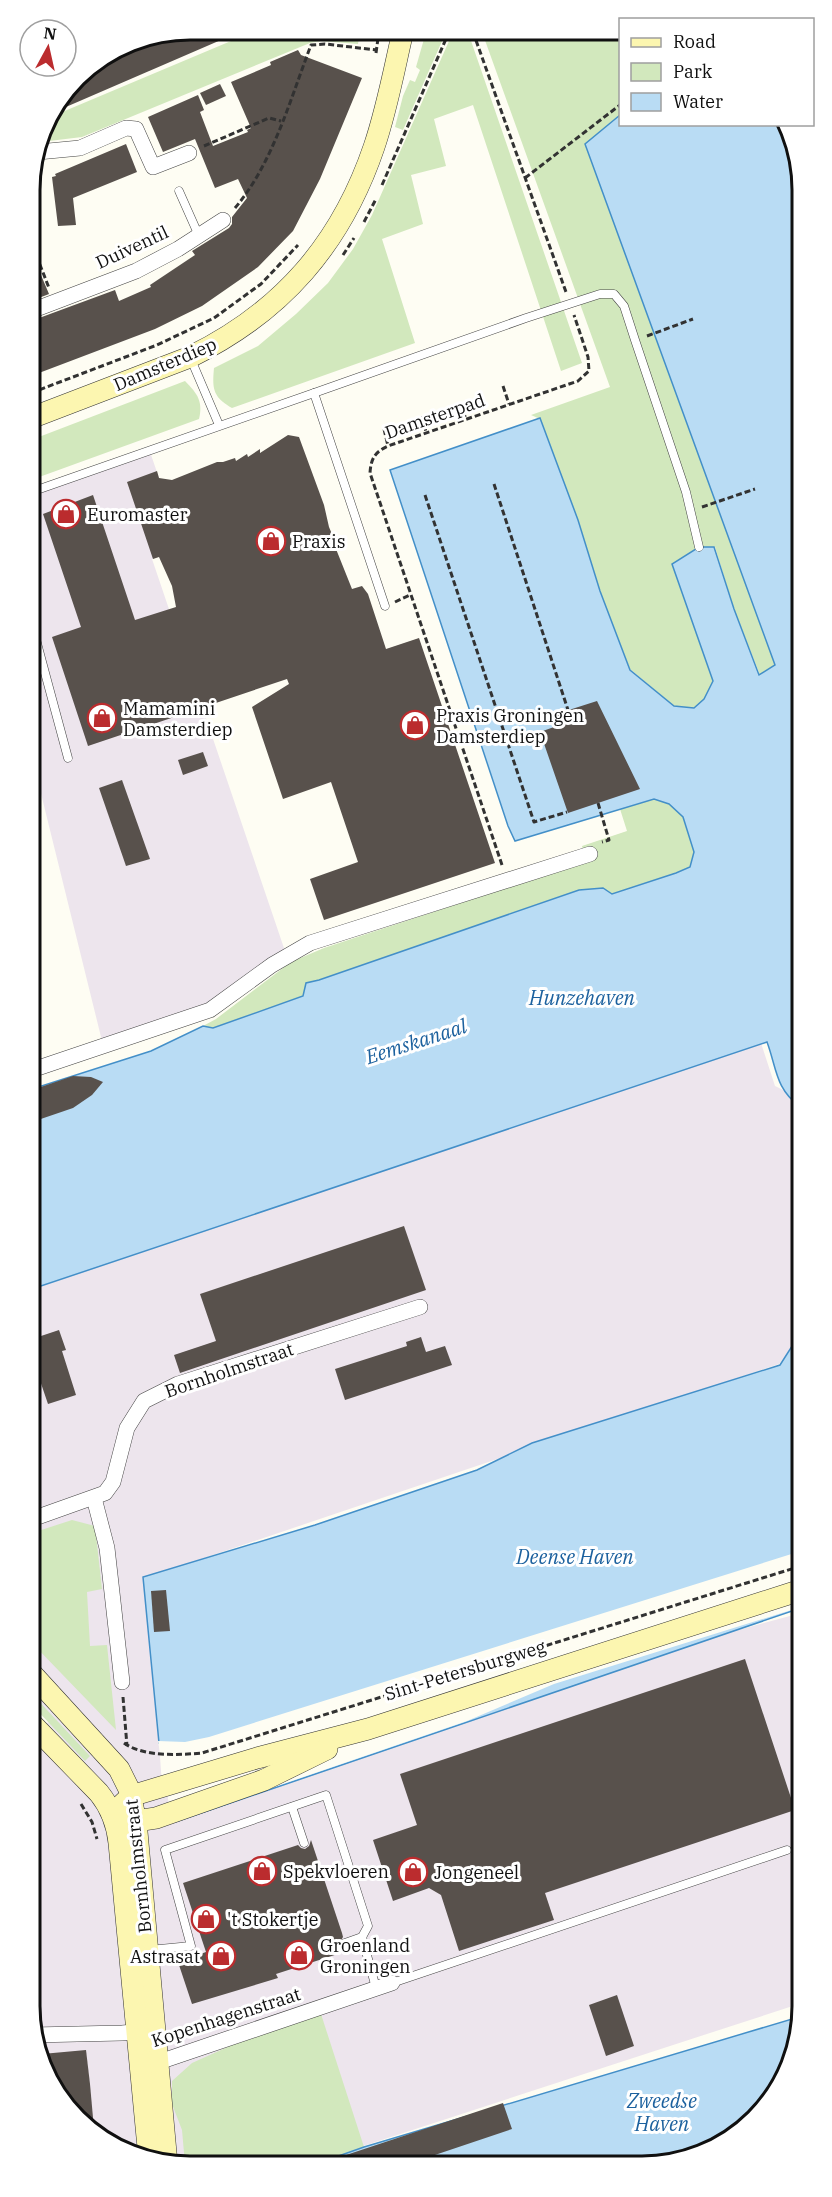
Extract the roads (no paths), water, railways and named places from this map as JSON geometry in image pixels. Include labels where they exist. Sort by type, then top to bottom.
[{"type":"street","name":"Damsterdiep","points":[[41,414],[190,357],[236,332],[297,281],[332,236],[357,191],[374,146],[401,41]]},
{"type":"street","points":[[46,151],[80,148],[126,128],[136,129],[153,167],[189,153]]},
{"type":"street","name":"Duiventil","points":[[41,307],[136,271],[223,220]]},
{"type":"street","points":[[41,1067],[210,1010],[272,965],[310,943],[590,854]]},
{"type":"street","name":"Bornholmstraat","points":[[94,1498],[105,1493],[113,1482],[127,1428],[144,1401],[178,1384],[420,1307]]},
{"type":"street","points":[[40,1516],[94,1498],[107,1548],[122,1682]]},
{"type":"street","name":"Sint-Petersburgweg","points":[[112,1814],[131,1796],[257,1758],[368,1729],[791,1593]]},
{"type":"street","name":"Bornholmstraat","points":[[40,1683],[113,1760],[125,1778],[131,1796],[136,1821],[138,1951],[148,2062],[149,2151]]},
{"type":"street","name":"Sint-Petersburgweg","points":[[112,1814],[136,1821],[167,1814],[264,1780],[368,1729]]},
{"type":"street","name":"Bornholmstraat","points":[[40,1732],[99,1793],[112,1814],[118,1833],[138,1951]]},
{"type":"street","name":"Kopenhagenstraat","points":[[148,2062],[392,1983]]},
{"type":"street","points":[[43,2035],[145,2031]]},
{"type":"street","name":"Bornholmstraat","points":[[148,2062],[165,2154]]},
{"type":"lane","points":[[179,191],[199,236]]},
{"type":"lane","points":[[41,488],[570,303],[600,294],[614,294],[624,306],[686,492],[699,547]]},
{"type":"lane","points":[[190,357],[219,425]]},
{"type":"lane","points":[[314,393],[385,606]]},
{"type":"lane","points":[[41,657],[68,758]]},
{"type":"lane","points":[[138,1951],[191,1946],[165,1850],[326,1796],[368,1926],[362,1937],[376,1988]]},
{"type":"lane","points":[[292,1807],[303,1843]]},
{"type":"lane","points":[[392,1983],[787,1850]]},
{"type":"lane","points":[[345,1942],[362,1937]]},
{"type":"water","points":[[619,116],[619,126],[777,126],[789,161],[792,191],[792,1099],[778,1078],[767,1042],[40,1286],[41,1086],[151,1051],[203,1026],[213,1028],[303,996],[306,983],[579,890],[603,888],[612,894],[690,867],[694,852],[683,817],[669,804],[654,799],[515,841],[508,826],[390,470],[540,418],[630,670],[674,706],[694,708],[704,699],[713,681],[672,564],[699,547],[714,547],[759,675],[775,665],[585,144]]},
{"type":"water","name":"Deense Haven","points":[[791,1347],[791,1611],[175,1822],[161,1743],[159,1743],[143,1577],[315,1525],[477,1470],[532,1443],[780,1365]]},
{"type":"water","name":"Zweedse Haven","points":[[791,2019],[784,2055],[766,2090],[754,2105],[725,2131],[699,2145],[671,2154],[651,2156],[339,2156]]},
{"type":"place","name":"Euromaster","points":[[66,514]]},
{"type":"place","name":"Praxis","points":[[271,541]]},
{"type":"place","name":"Mamamini Damsterdiep","points":[[102,718]]},
{"type":"place","name":"Praxis Groningen Damsterdiep","points":[[415,725]]},
{"type":"place","name":"Spekvloeren","points":[[262,1871]]},
{"type":"place","name":"Jongeneel","points":[[413,1872]]},
{"type":"place","name":"'t Stokertje","points":[[206,1919]]},
{"type":"place","name":"Groenland Groningen","points":[[299,1955]]},
{"type":"place","name":"Astrasat","points":[[221,1956]]},
{"type":"water label","name":"Hunzehaven","points":[[582,997]]},
{"type":"water label","name":"Eemskanaal","points":[[416,1041]]}]
